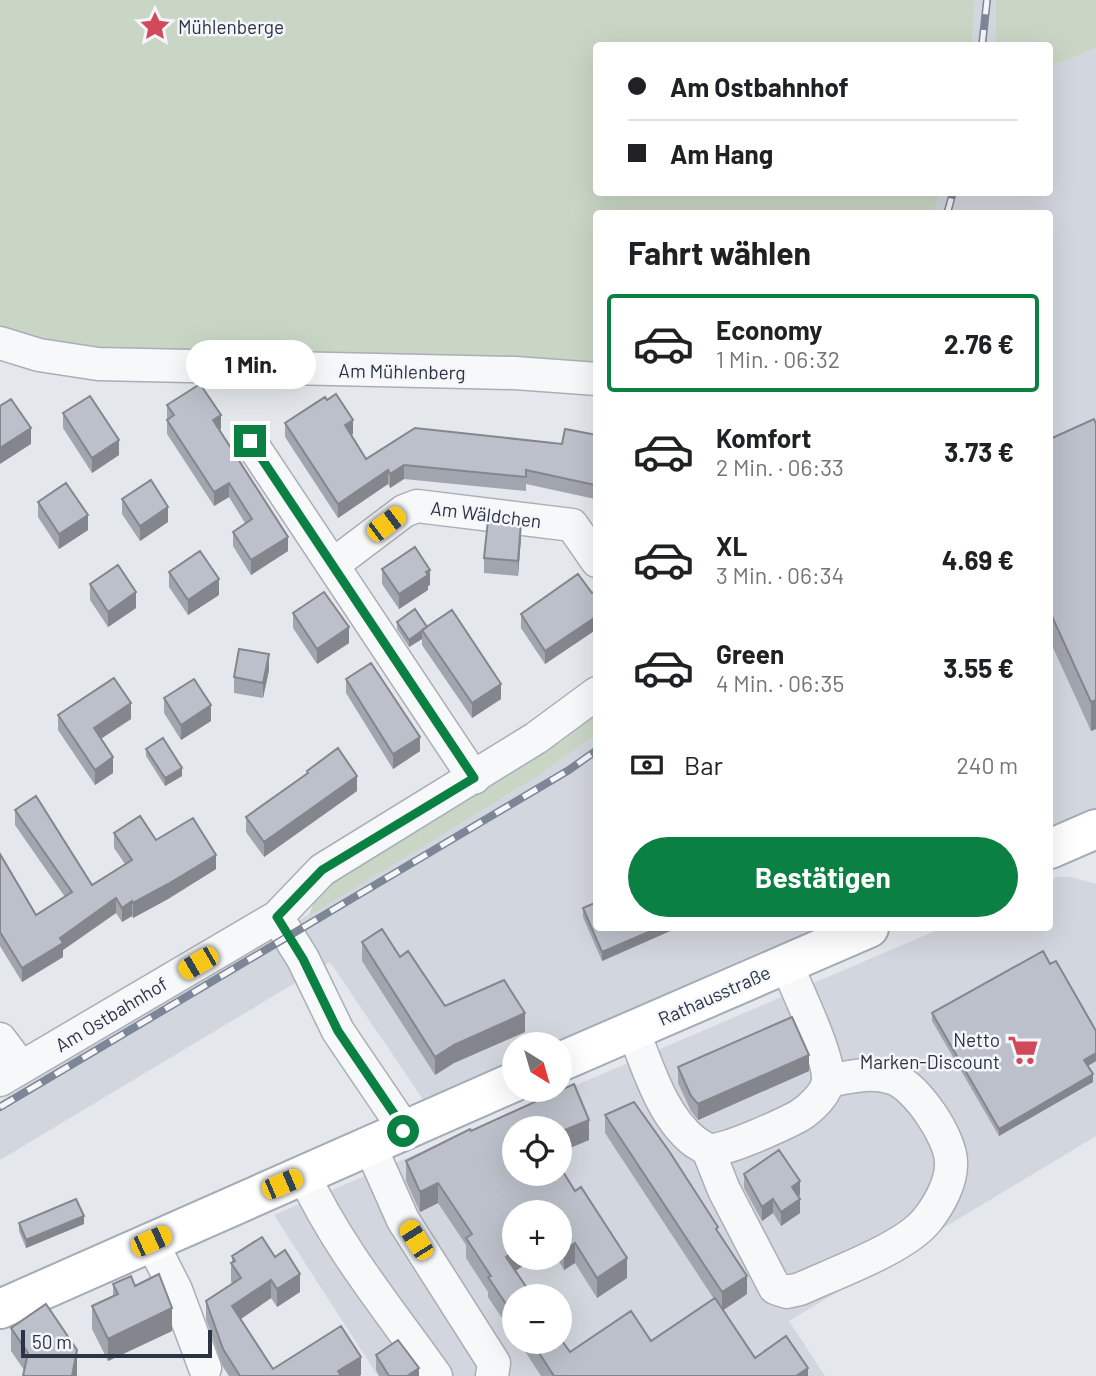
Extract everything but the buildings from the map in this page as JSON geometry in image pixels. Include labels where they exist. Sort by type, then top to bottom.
[{"type":"main road","points":[[1053,848],[1096,829]]},
{"type":"main road","name":"Rathausstraße","points":[[572,1057],[862,931]]},
{"type":"main road","points":[[0,1309],[502,1087]]},
{"type":"street","name":"Am Mühlenberg","points":[[0,343],[39,355],[98,364],[514,373],[593,379]]},
{"type":"street","points":[[250,441],[474,778]]},
{"type":"street","name":"Am Wäldchen","points":[[334,564],[404,511],[417,506],[572,524],[593,555]]},
{"type":"street","points":[[492,1376],[494,1363],[403,1220],[386,1138],[397,1118],[338,1031],[303,959],[277,917],[322,870],[474,778],[536,738],[593,696]]},
{"type":"street","name":"Am Ostbahnhof","points":[[0,1039],[11,1074],[277,917]]},
{"type":"street","points":[[708,1150],[726,1148],[799,1115],[820,1098],[828,1081],[825,1061],[786,963]]},
{"type":"street","points":[[633,1030],[659,1092],[677,1123],[694,1141],[708,1150],[724,1190],[775,1288],[787,1292],[800,1289],[905,1240],[925,1222],[949,1179],[952,1160],[939,1126],[921,1099],[894,1078],[865,1074],[828,1081]]},
{"type":"street","points":[[304,1174],[347,1251],[436,1376]]},
{"type":"street","points":[[151,1241],[176,1290],[205,1368]]},
{"type":"shaded area","points":[[975,0],[996,0],[996,42],[972,42]]},
{"type":"shaded area","points":[[1096,48],[1096,817],[1053,837],[1053,210],[935,210],[939,196],[1053,196],[1053,66]]},
{"type":"shaded area","points":[[593,737],[593,931],[838,931],[572,1040],[572,1032],[502,1032],[502,1069],[424,1101],[330,962],[0,1160],[0,1101],[538,776]]},
{"type":"shaded area","points":[[1071,877],[1096,884],[1096,1136],[789,1321],[825,1376],[378,1376],[274,1215],[502,1117],[502,1186],[572,1186],[572,1116],[504,1116],[537,1102],[572,1102],[572,1087],[935,931],[1053,931],[1053,879]]},
{"type":"green space","points":[[0,0],[975,0],[972,42],[593,42],[593,196],[939,196],[935,210],[593,210],[593,372],[94,355],[0,331]]},
{"type":"green space","points":[[996,0],[1096,0],[1096,48],[1053,66],[1053,42],[996,42]]},
{"type":"green space","points":[[593,709],[593,737],[538,776],[309,916],[317,892]]},
{"type":"railway","points":[[982,42],[987,0]]},
{"type":"railway","points":[[948,210],[952,196]]},
{"type":"railway","points":[[0,1107],[569,770],[593,753]]},
{"type":"place","name":"Mühlenberge","points":[[155,26]]},
{"type":"place","name":"Netto Marken-Discount","points":[[1023,1050]]},
{"type":"route","points":[[250,441],[474,778],[322,870],[277,917],[303,959],[338,1031],[403,1131]]}]
